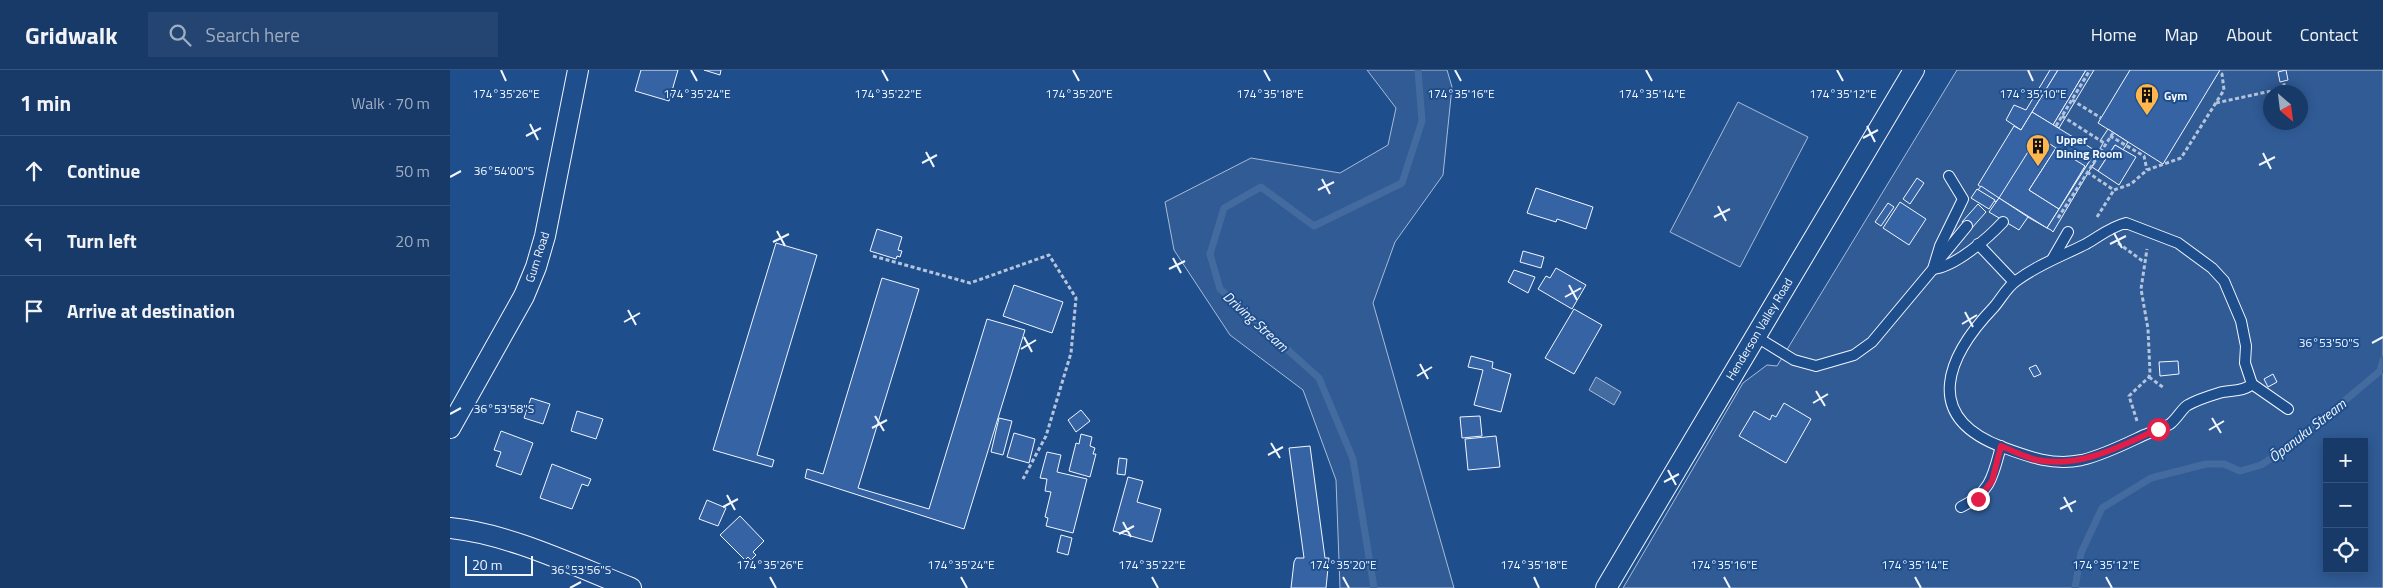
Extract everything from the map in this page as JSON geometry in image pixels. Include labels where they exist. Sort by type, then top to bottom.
[{"type":"street","name":"Gum Road","points":[[450,428],[524,296],[536,267],[545,236],[578,70]]},
{"type":"street","name":"Henderson Valley Road","points":[[1606,588],[1914,70]]},
{"type":"street","points":[[450,528],[483,534],[528,548],[631,588]]},
{"type":"lane","points":[[1933,269],[1940,246],[1963,200],[1948,176]]},
{"type":"lane","points":[[1933,269],[1949,264],[1992,234],[2003,222]]},
{"type":"lane","points":[[2252,384],[2247,388],[2221,392],[2187,405],[2176,419],[2163,428],[2103,454],[2083,460],[2059,463],[2035,459],[1978,435],[1960,418],[1954,408],[1949,384],[1955,362],[1967,340],[1981,320],[2014,282],[2053,258],[2087,243],[2112,227],[2126,224],[2178,243],[2212,268],[2224,281],[2233,297],[2241,321],[2246,346],[2245,363],[2252,384],[2288,410]]},
{"type":"lane","points":[[1755,336],[1794,360],[1816,366],[1854,355],[1872,342],[1933,269],[1951,243],[1967,226]]},
{"type":"lane","points":[[2053,258],[2068,232]]},
{"type":"lane","points":[[1978,244],[2014,282]]},
{"type":"lane","points":[[1961,507],[1978,499],[1992,481],[2001,446]]},
{"type":"path","points":[[2056,126],[2090,70]]},
{"type":"path","points":[[2086,172],[2114,190],[2131,184],[2147,170],[2181,158],[2224,90],[2222,74],[2219,72]]},
{"type":"path","points":[[2215,103],[2285,88],[2283,81]]},
{"type":"path","points":[[2072,100],[2101,118]]},
{"type":"path","points":[[2062,116],[2104,143]]},
{"type":"path","points":[[2054,224],[2104,143],[2111,135],[2144,156],[2147,170]]},
{"type":"path","points":[[2117,242],[2144,262]]},
{"type":"path","points":[[2149,244],[2144,262],[2141,289],[2148,329],[2149,377]]},
{"type":"path","points":[[873,256],[970,283],[1049,255],[1076,298],[1072,353],[1046,436],[1023,478]]},
{"type":"path","points":[[2149,377],[2164,388]]},
{"type":"path","points":[[2134,412],[2129,393],[2149,377]]},
{"type":"shaded area","points":[[1367,70],[1447,70],[1452,87],[1443,175],[1395,242],[1373,303],[1454,588],[1340,588],[1336,480],[1303,390],[1230,335],[1174,250],[1165,202],[1251,158],[1340,173],[1388,145],[1396,108]]},
{"type":"shaded area","points":[[1957,70],[2383,70],[2383,588],[1623,588],[1743,383],[1767,365],[1777,366]]},
{"type":"shaded area","points":[[1738,102],[1808,137],[1740,267],[1670,232]]},
{"type":"shaded area","points":[[1596,377],[1621,392],[1614,405],[1589,390]]},
{"type":"building","points":[[641,70],[678,70],[669,101],[635,91]]},
{"type":"building","points":[[704,70],[721,70],[720,75]]},
{"type":"building","points":[[2050,70],[2058,70],[2021,130],[2006,120],[2014,105],[2026,110]]},
{"type":"building","points":[[2058,70],[2086,70],[2053,125],[2032,112]]},
{"type":"building","points":[[2086,70],[2094,70],[2059,128],[2053,125]]},
{"type":"building","name":"Gym","points":[[2130,70],[2220,70],[2163,164],[2098,123]]},
{"type":"building","points":[[2286,70],[2288,80],[2280,82],[2278,72]]},
{"type":"building","name":"Upper Dining Room","points":[[2032,112],[2096,151],[2047,228],[2012,208],[1978,185],[2014,126],[2021,130]]},
{"type":"building","points":[[2108,129],[2128,142],[2123,150],[2115,145],[2098,171],[2092,167],[2095,163],[2093,162],[2103,143],[2100,141]]},
{"type":"building","points":[[2038,136],[2056,148],[2029,190],[2059,209],[2047,228],[1999,198]]},
{"type":"building","points":[[2115,145],[2136,157],[2119,185],[2098,171]]},
{"type":"building","points":[[2056,148],[2085,166],[2059,209],[2029,190]]},
{"type":"building","points":[[2096,151],[2099,153],[2094,163],[2053,232],[2047,228]]},
{"type":"building","points":[[1917,178],[1924,183],[1910,204],[1903,199]]},
{"type":"building","points":[[1981,186],[1999,198],[1996,202],[1978,190]]},
{"type":"building","points":[[1536,188],[1593,207],[1586,229],[1557,219],[1556,222],[1527,213]]},
{"type":"building","points":[[1977,189],[1995,200],[1989,209],[1971,198]]},
{"type":"building","points":[[1999,198],[2028,217],[2019,230],[1989,212]]},
{"type":"building","points":[[1900,202],[1926,219],[1909,245],[1883,228]]},
{"type":"building","points":[[1888,203],[1894,207],[1881,226],[1875,222]]},
{"type":"building","points":[[1978,204],[1986,212],[1971,229],[1962,222]]},
{"type":"building","points":[[877,229],[902,237],[898,250],[902,251],[900,257],[897,256],[896,259],[870,251]]},
{"type":"building","points":[[776,243],[817,255],[757,455],[774,460],[772,467],[713,450]]},
{"type":"building","points":[[1523,251],[1544,257],[1541,268],[1520,262]]},
{"type":"building","points":[[1556,268],[1586,285],[1572,309],[1538,289],[1546,276],[1550,278]]},
{"type":"building","points":[[1514,270],[1535,277],[1528,293],[1508,282]]},
{"type":"building","points":[[882,278],[919,289],[858,488],[929,509],[987,319],[1025,330],[964,529],[805,478],[807,469],[823,474]]},
{"type":"building","points":[[1014,285],[1063,302],[1052,333],[1003,316]]},
{"type":"building","points":[[1574,309],[1602,325],[1574,374],[1545,358]]},
{"type":"building","points":[[1471,356],[1493,362],[1492,368],[1511,374],[1501,412],[1474,405],[1483,370],[1468,367]]},
{"type":"building","points":[[2178,361],[2179,374],[2160,376],[2159,362]]},
{"type":"building","points":[[2036,365],[2041,374],[2034,377],[2029,368]]},
{"type":"building","points":[[2273,374],[2277,382],[2268,387],[2264,379]]},
{"type":"building","points":[[531,398],[550,404],[543,424],[524,418]]},
{"type":"building","points":[[1784,403],[1811,419],[1786,463],[1739,436],[1754,411],[1770,420],[1772,415],[1776,417]]},
{"type":"building","points":[[1081,410],[1090,421],[1076,432],[1068,420]]},
{"type":"building","points":[[577,411],[603,419],[596,439],[571,431]]},
{"type":"building","points":[[1480,416],[1482,436],[1462,438],[1460,417]]},
{"type":"building","points":[[999,418],[1012,421],[1003,455],[991,452]]},
{"type":"building","points":[[501,431],[533,443],[521,475],[496,466],[501,452],[494,450]]},
{"type":"building","points":[[1014,433],[1035,439],[1029,463],[1007,457]]},
{"type":"building","points":[[1081,434],[1092,437],[1090,446],[1095,448],[1093,454],[1096,454],[1090,477],[1069,471],[1076,443],[1079,444]]},
{"type":"building","points":[[1496,436],[1500,467],[1468,470],[1465,439]]},
{"type":"building","points":[[1310,446],[1325,558],[1329,558],[1326,588],[1291,588],[1294,562],[1296,558],[1304,558],[1289,448]]},
{"type":"building","points":[[1047,452],[1061,455],[1057,472],[1087,479],[1073,533],[1046,526],[1048,518],[1045,517],[1051,492],[1045,491],[1047,479],[1040,478]]},
{"type":"building","points":[[1119,458],[1127,459],[1125,475],[1117,474]]},
{"type":"building","points":[[552,464],[591,479],[588,486],[582,484],[572,509],[540,498]]},
{"type":"building","points":[[1128,477],[1143,481],[1137,502],[1161,509],[1152,542],[1113,531]]},
{"type":"building","points":[[707,500],[726,508],[718,526],[699,519]]},
{"type":"building","points":[[740,516],[764,541],[753,552],[756,555],[751,560],[748,557],[745,560],[720,535]]},
{"type":"building","points":[[1061,535],[1072,538],[1068,555],[1057,552]]},
{"type":"waterway","name":"Driving Stream","points":[[1374,588],[1353,459],[1319,378],[1220,289],[1210,254],[1224,208],[1261,187],[1314,226],[1402,183],[1422,121],[1418,70]]},
{"type":"waterway","name":"Ōpanuku Stream","points":[[2075,588],[2081,553],[2102,508],[2151,478],[2206,464],[2224,464],[2240,471],[2261,465],[2293,444],[2380,371],[2383,360]]},
{"type":"place","name":"Gym","points":[[2147,116]]},
{"type":"place","name":"Upper Dining Room","points":[[2038,167]]},
{"type":"route","points":[[1978,499],[1992,481],[2001,446],[2035,459],[2059,463],[2083,460],[2103,454],[2158,429]]}]
